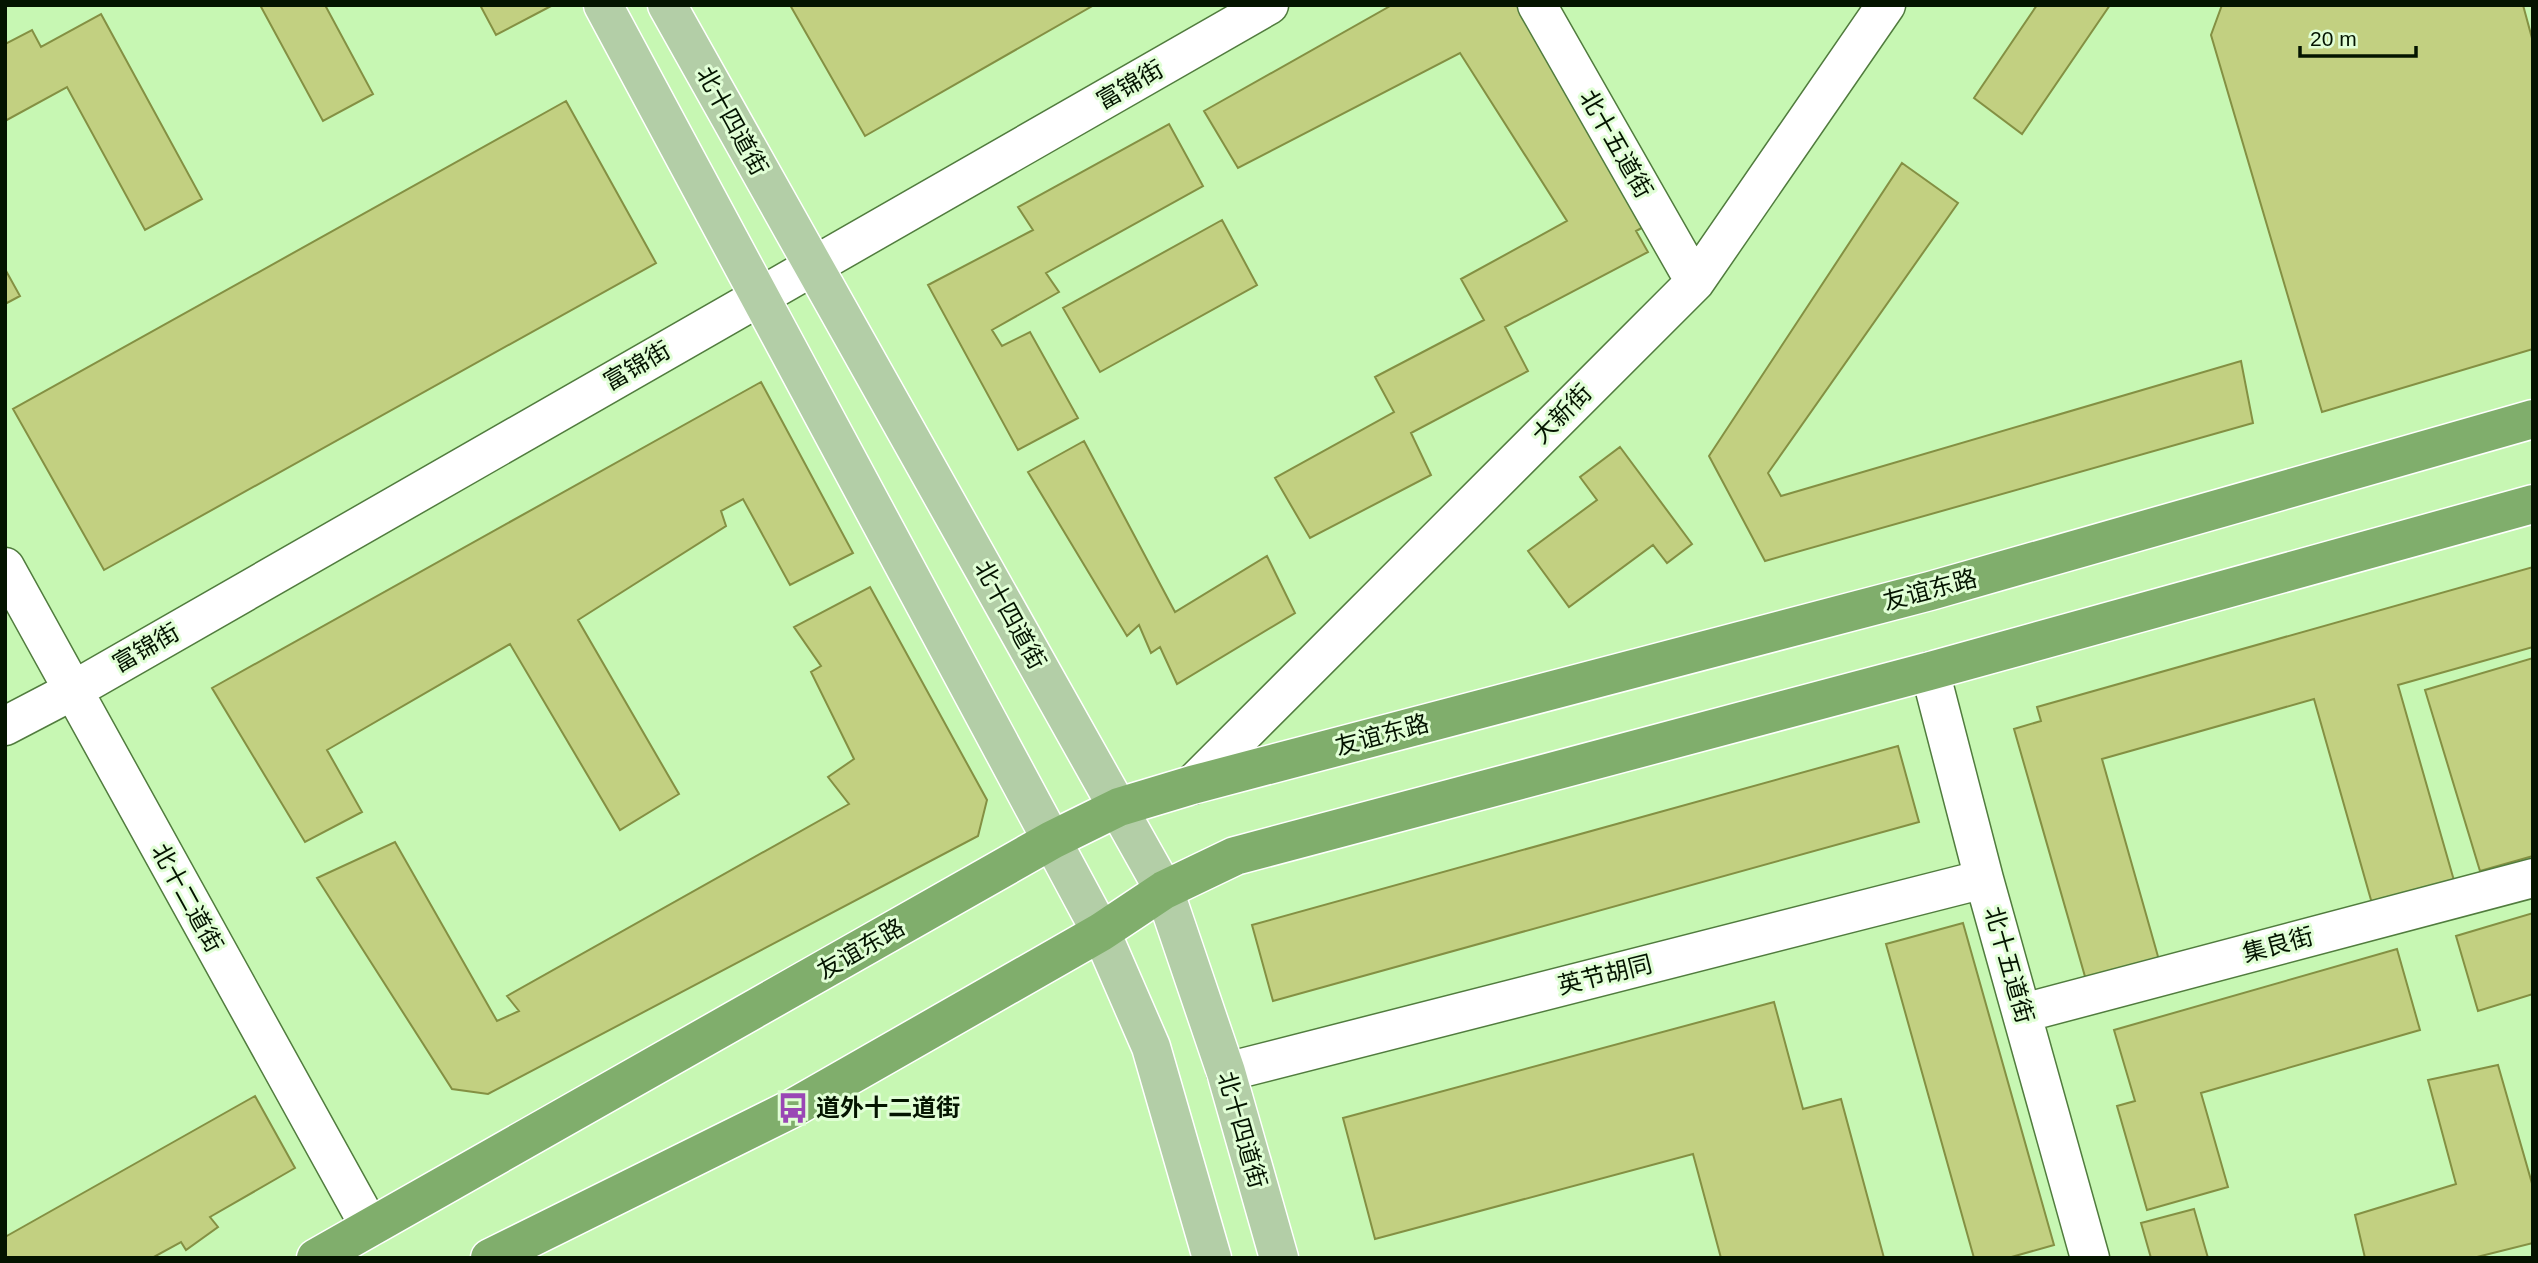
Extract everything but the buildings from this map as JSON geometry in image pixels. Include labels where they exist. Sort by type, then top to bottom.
[{"type":"highway","name":"友谊东路","points":[[316,1258],[1052,840],[1119,807],[1192,785],[1930,591],[2533,419]]},
{"type":"highway","points":[[490,1258],[793,1108],[1101,932],[1164,890],[1235,856],[1930,671],[2533,504]]},
{"type":"main road","points":[[603,5],[1101,932],[1151,1047],[1212,1258]]},
{"type":"main road","name":"北十四道街","points":[[667,5],[1164,890],[1226,1072],[1279,1258]]},
{"type":"street","name":"富锦街","points":[[5,726],[72,691],[1269,5]]},
{"type":"street","name":"北十五道街","points":[[1537,5],[1695,282]]},
{"type":"street","name":"大新街","points":[[1192,785],[1695,282],[1886,5]]},
{"type":"street","name":"北十二道街","points":[[5,567],[369,1227]]},
{"type":"street","name":"北十五道街","points":[[1930,671],[1984,879],[2090,1258]]},
{"type":"street","name":"集良街","points":[[2023,1013],[2533,878]]},
{"type":"street","name":"英节胡同","points":[[1226,1072],[1984,879]]},
{"type":"place","name":"道外十二道街","points":[[793,1108]]}]
